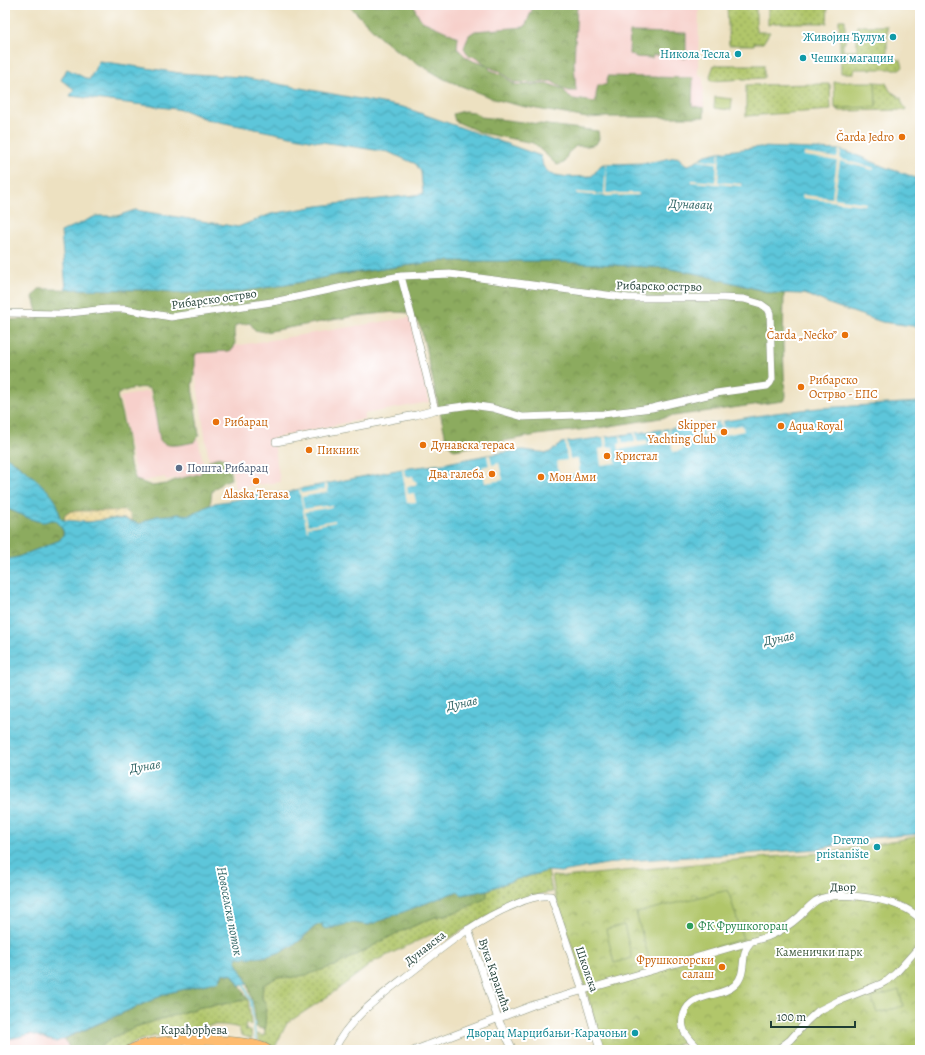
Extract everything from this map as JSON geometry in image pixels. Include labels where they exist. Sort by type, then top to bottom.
[{"type":"main road","name":"Карађорђева","points":[[133,1049],[154,1042],[188,1045],[216,1041],[260,1047]]},
{"type":"street","name":"Рибарско острво","points":[[5,313],[61,314],[106,309],[124,309],[171,317],[278,301],[401,276],[450,274],[629,298],[744,299],[761,304],[768,309],[770,313],[772,379],[770,383],[764,387],[723,392],[652,408],[603,414],[523,416],[492,408],[471,405],[435,410]]},
{"type":"street","points":[[276,442],[435,410],[401,276]]},
{"type":"street","name":"Дунавска","points":[[334,1050],[341,1037],[349,1027],[378,997],[468,929],[486,918],[535,897],[551,896]]},
{"type":"street","name":"Школска","points":[[551,896],[583,991],[600,1050]]},
{"type":"street","name":"Двор","points":[[415,1050],[536,1004],[750,943],[779,932],[817,901],[830,896],[862,897],[893,904],[909,910],[920,919]]},
{"type":"street","name":"Вука Караџића","points":[[468,929],[498,1019],[513,1050]]},
{"type":"street","points":[[700,1050],[683,1030],[682,1019],[685,1010],[690,1004],[699,999],[724,991],[735,985],[742,975],[745,950],[750,943]]},
{"type":"street","points":[[777,1050],[790,1040],[807,1020],[818,1011],[888,980],[920,946]]},
{"type":"shaded area","points":[[414,5],[699,5],[698,73],[703,78],[704,117],[574,99],[569,97],[563,89],[549,84],[518,85],[512,83],[507,78],[466,57],[457,48],[458,37],[422,21],[416,12]]},
{"type":"shaded area","points":[[412,317],[429,402],[364,414],[364,419],[273,438],[280,482],[235,488],[231,464],[210,467],[190,340],[234,346]]},
{"type":"shaded area","points":[[149,391],[151,399],[189,392],[205,473],[166,480],[165,477],[137,482],[120,397]]},
{"type":"shaded area","points":[[31,1034],[56,1042],[65,1039],[70,1050],[5,1050],[5,1040]]},
{"type":"green space","points":[[348,5],[414,5],[416,12],[422,21],[458,37],[457,48],[466,57],[487,66],[477,57],[469,56],[464,48],[469,35],[475,31],[525,27],[534,5],[577,5],[574,63],[576,91],[568,91],[551,81],[536,83],[513,82],[500,71],[488,66],[490,70],[503,75],[512,83],[518,85],[549,84],[563,89],[569,97],[574,99],[596,102],[598,85],[606,85],[608,76],[693,78],[692,106],[704,108],[704,117],[587,118],[521,106],[494,99],[444,79],[397,51],[380,37]]},
{"type":"green space","points":[[727,5],[756,5],[756,32],[770,32],[763,43],[754,43],[754,45],[729,45]]},
{"type":"green space","points":[[766,5],[828,5],[827,23],[774,23],[768,25],[768,6]]},
{"type":"green space","points":[[839,20],[845,20],[845,43],[843,43],[843,51],[857,51],[857,26],[887,26],[887,59],[901,60],[903,67],[901,69],[854,69],[854,73],[841,73]]},
{"type":"green space","points":[[630,32],[686,33],[686,58],[683,58],[683,55],[653,55],[652,58],[635,57],[634,55],[629,54]]},
{"type":"green space","points":[[714,65],[764,65],[764,78],[711,81],[710,76]]},
{"type":"green space","points":[[834,82],[875,82],[876,107],[835,108]]},
{"type":"green space","points":[[875,82],[886,83],[890,91],[901,98],[906,109],[840,111],[835,108],[876,107]]},
{"type":"green space","points":[[830,84],[831,110],[746,116],[746,85]]},
{"type":"green space","points":[[715,97],[732,99],[731,110],[714,108]]},
{"type":"green space","points":[[464,111],[474,112],[481,117],[598,131],[599,139],[596,144],[576,146],[568,153],[564,163],[557,165],[533,143],[482,133],[455,121],[453,114]]},
{"type":"green space","points":[[441,261],[547,261],[666,268],[699,274],[772,293],[784,293],[783,345],[785,398],[783,401],[604,427],[537,435],[454,450],[447,443],[421,328],[411,313],[395,312],[355,316],[265,332],[255,330],[250,323],[236,325],[234,331],[235,343],[233,349],[229,351],[197,353],[195,356],[195,372],[192,385],[199,435],[194,442],[171,445],[163,443],[160,440],[151,390],[148,388],[130,389],[118,394],[117,396],[126,432],[130,465],[136,480],[152,486],[166,484],[178,479],[200,474],[206,464],[211,460],[222,457],[228,462],[231,479],[223,482],[212,491],[210,505],[189,515],[179,514],[151,518],[140,524],[132,521],[125,511],[71,511],[65,515],[64,520],[60,519],[59,512],[26,471],[5,456],[5,320],[39,319],[33,297],[39,289],[155,290],[180,293],[286,285],[332,276]]},
{"type":"green space","points":[[5,508],[36,521],[55,520],[60,525],[63,535],[60,540],[18,557],[5,560]]},
{"type":"green space","name":"Каменички парк","points":[[920,836],[920,1050],[694,1050],[685,1040],[686,1042],[658,1050],[602,1050],[586,989],[555,895],[552,876],[564,877],[825,853]]},
{"type":"green space","points":[[548,871],[552,892],[512,904],[448,939],[432,934],[375,961],[330,995],[287,1023],[275,1047],[259,1041],[257,1034],[264,1036],[266,1025],[266,1004],[262,998],[263,985],[278,976],[288,978],[337,965],[397,933],[435,917],[457,912],[486,898],[487,890],[514,880]]},
{"type":"green space","points":[[487,890],[487,898],[457,912],[435,917],[397,933],[337,965],[306,975],[288,978],[278,977],[263,985],[262,998],[266,1004],[265,1030],[256,1027],[254,1008],[248,984],[236,961],[238,957],[262,957],[278,953],[293,946],[321,923],[332,929],[338,925],[352,923],[369,925],[458,891],[462,895]]},
{"type":"green space","name":"ФК Фрушкогорац","points":[[728,890],[743,939],[651,966],[636,913]]},
{"type":"green space","points":[[624,925],[632,958],[614,963],[606,929]]},
{"type":"green space","points":[[223,973],[233,975],[248,999],[201,1007],[135,1027],[112,1038],[97,1050],[70,1050],[65,1039],[168,993],[219,981]]},
{"type":"green space","points":[[899,990],[903,1006],[877,1013],[872,998]]},
{"type":"green space","points":[[248,999],[251,1025],[245,1024],[246,1030],[251,1032],[252,1039],[241,1035],[239,1028],[224,1025],[207,1025],[199,1029],[195,1034],[155,1036],[134,1042],[123,1050],[97,1050],[112,1038],[135,1027],[201,1007]]},
{"type":"sand","points":[[71,511],[125,511],[130,514],[132,521],[121,518],[87,522],[64,520],[65,515]]},
{"type":"water","name":"Дунавац","points":[[99,61],[180,73],[241,77],[403,107],[541,156],[543,166],[550,174],[568,177],[592,176],[601,165],[604,164],[647,163],[676,157],[685,164],[689,165],[706,155],[760,147],[840,150],[908,175],[920,181],[920,327],[882,322],[803,294],[772,293],[699,274],[666,268],[547,261],[441,261],[336,275],[286,285],[236,292],[180,293],[155,290],[66,289],[61,232],[96,216],[117,216],[135,210],[238,227],[271,214],[318,206],[423,194],[421,172],[416,164],[388,152],[315,141],[205,119],[184,110],[70,96],[74,89],[61,80],[67,69],[89,80]]},
{"type":"water","name":"Дунав","points":[[920,402],[920,834],[869,838],[818,849],[623,861],[561,872],[548,871],[514,880],[487,890],[462,895],[458,891],[369,925],[352,923],[326,929],[322,927],[323,924],[316,926],[291,947],[270,956],[238,957],[236,961],[248,984],[240,986],[233,975],[223,973],[219,981],[168,993],[56,1042],[31,1034],[5,1040],[5,560],[18,557],[60,540],[64,533],[59,524],[54,520],[44,522],[37,521],[5,508],[5,456],[43,485],[55,499],[60,518],[63,520],[89,522],[108,519],[124,519],[140,524],[156,516],[179,514],[189,515],[215,503],[247,498],[258,494],[287,493],[299,489],[402,469],[442,464],[522,450],[548,453],[561,443],[775,413],[819,408]]},
{"type":"pier","points":[[839,150],[841,150],[840,159],[874,168],[873,170],[840,161],[834,198],[866,203],[865,205],[802,198],[803,195],[832,198],[837,161],[804,156],[804,153],[837,158]]},
{"type":"pier","points":[[719,152],[718,182],[742,184],[742,186],[692,182],[692,180],[716,182],[717,163],[699,160],[718,161]]},
{"type":"pier","points":[[606,164],[606,193],[638,193],[639,195],[607,196],[577,194],[577,192],[604,194]]},
{"type":"pier","name":"Skipper Yachting Club","points":[[722,421],[723,428],[742,425],[744,431],[704,439],[702,424],[705,432],[721,429],[719,422]]},
{"type":"pier","points":[[668,428],[671,438],[681,436],[683,450],[673,452],[670,438],[670,443],[655,445],[653,430],[655,436],[662,435],[663,429],[664,435],[669,434]]},
{"type":"pier","points":[[634,433],[636,433],[637,441],[647,440],[648,445],[619,450],[618,444],[621,443],[620,435],[623,443],[635,442]]},
{"type":"pier","name":"Кристал","points":[[603,437],[606,437],[607,447],[613,447],[616,463],[601,465],[599,449],[605,448]]},
{"type":"pier","points":[[565,442],[567,442],[570,459],[578,458],[580,473],[559,476],[557,461],[567,460]]},
{"type":"pier","name":"Два галеба","points":[[487,455],[490,455],[492,465],[499,463],[503,480],[485,483],[482,467],[489,465]]},
{"type":"pier","points":[[404,468],[405,477],[413,476],[414,481],[416,481],[417,485],[407,487],[408,494],[414,493],[416,502],[407,503],[402,469]]},
{"type":"pier","points":[[324,484],[327,484],[328,492],[302,497],[304,509],[332,505],[332,507],[305,512],[308,525],[335,520],[335,522],[308,527],[307,531],[299,489],[300,488],[302,493],[325,489]]},
{"type":"waterway","name":"Новоселски поток","points":[[244,984],[251,1002],[256,1042]]},
{"type":"place","name":"Живојин Ћулум","points":[[893,37]]},
{"type":"place","name":"Никола Тесла","points":[[738,54]]},
{"type":"place","name":"Чешки магацин","points":[[803,58]]},
{"type":"place","name":"Čarda Jedro","points":[[902,137]]},
{"type":"place","name":"Čarda „Nećko”","points":[[845,335]]},
{"type":"place","name":"Рибарско Острво - ЕПС","points":[[801,387]]},
{"type":"place","name":"Рибарац","points":[[216,422]]},
{"type":"place","name":"Aqua Royal","points":[[781,426]]},
{"type":"place","name":"Skipper Yachting Club","points":[[724,432]]},
{"type":"place","name":"Дунавска тераса","points":[[423,445]]},
{"type":"place","name":"Пикник","points":[[309,450]]},
{"type":"place","name":"Кристал","points":[[607,456]]},
{"type":"place","name":"Пошта Рибарац","points":[[179,468]]},
{"type":"place","name":"Два галеба","points":[[492,474]]},
{"type":"place","name":"Мон Ами","points":[[541,477]]},
{"type":"place","name":"Alaska Terasa","points":[[256,481]]},
{"type":"place","name":"Drevno pristanište","points":[[877,847]]},
{"type":"place","name":"ФК Фрушкогорац","points":[[690,926]]},
{"type":"place","name":"Фрушкогорски салаш","points":[[722,967]]},
{"type":"place","name":"Дворац Марцибањи-Карачоњи","points":[[635,1033]]}]
